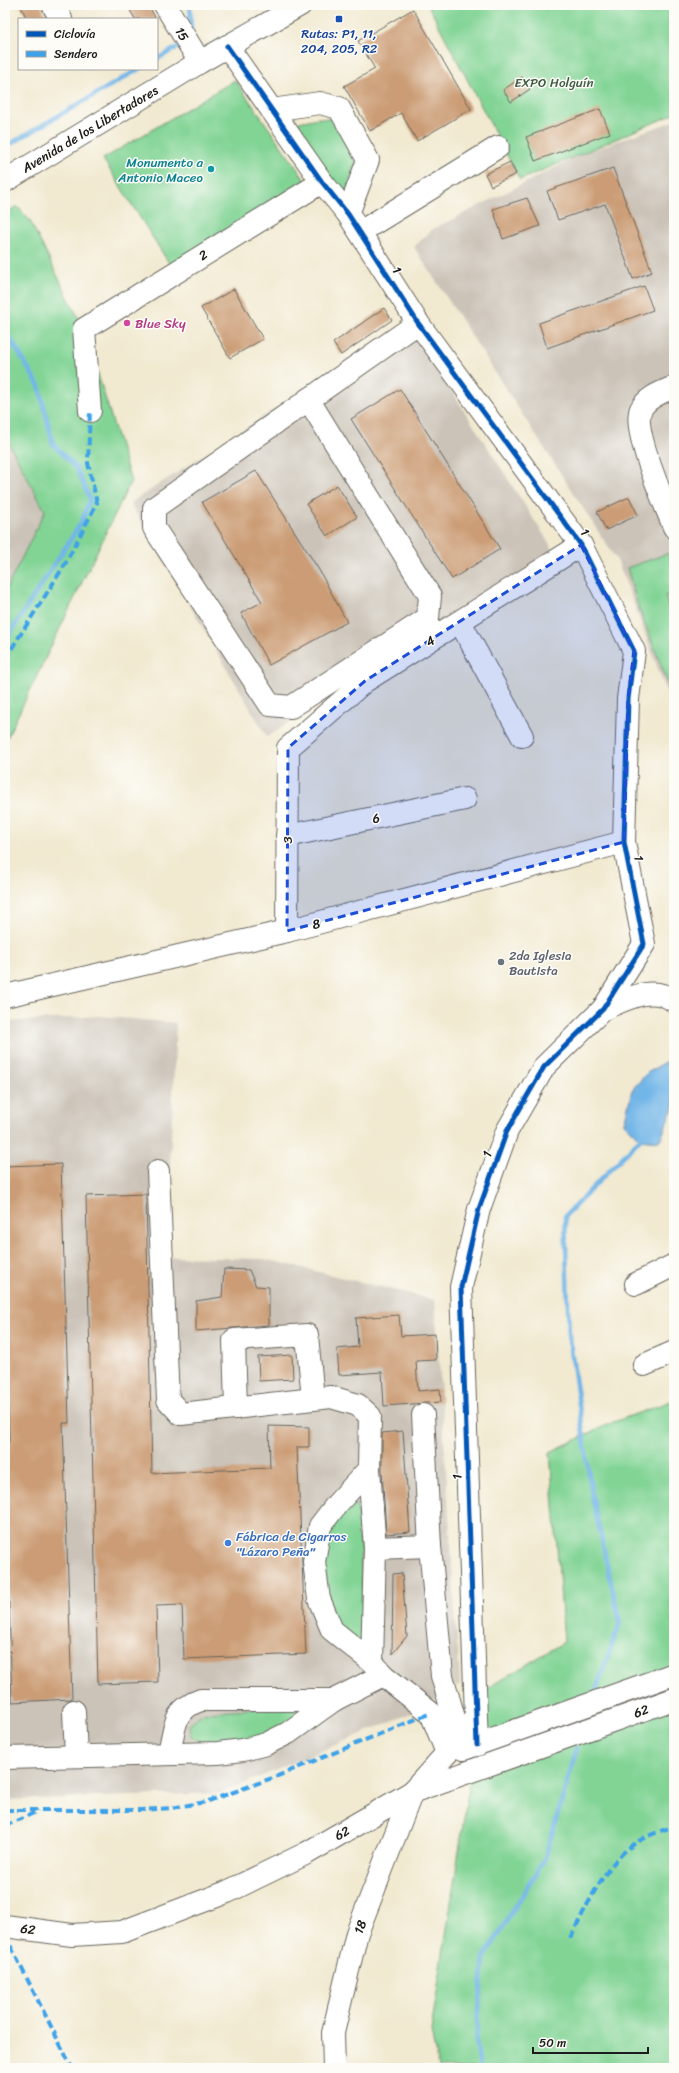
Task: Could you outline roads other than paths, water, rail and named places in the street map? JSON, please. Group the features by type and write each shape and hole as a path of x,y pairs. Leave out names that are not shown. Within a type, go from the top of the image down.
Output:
{"street":[{"path":"53,5 60,18"},
{"name":"15","path":"165,5 200,62"},
{"name":"Avenida de los Libertadores","path":"5,181 200,62 300,5"},
{"name":"1","path":"227,46 322,182 348,214 418,323 580,545 634,651 628,699 624,842 644,944 602,1009 544,1067 507,1131 479,1209 462,1287 463,1749"},
{"path":"272,110 320,103 339,108 368,160 348,214"},
{"path":"360,232 498,147"},
{"name":"2","path":"90,411 84,329 322,182"},
{"path":"308,399 430,596 428,618 291,707 270,705 154,528 154,508 308,399 418,323"},
{"path":"673,521 641,436 639,419 641,410 647,401 674,387"},
{"name":"4","path":"288,748 366,681 580,545"},
{"path":"460,622 522,736"},
{"name":"3","path":"287,931 288,748"},
{"name":"6","path":"288,836 465,799"},
{"name":"8","path":"5,996 287,931 624,842"},
{"path":"602,1009 642,993 667,995 674,1001"},
{"path":"158,1171 168,1400 181,1414 331,1397 358,1405 370,1416 370,1469 376,1548 378,1669"},
{"path":"636,1284 674,1265"},
{"path":"236,1408 234,1340 307,1336 313,1399"},
{"path":"644,1365 674,1352"},
{"path":"423,1414 430,1546 442,1676 463,1749"},
{"path":"370,1469 337,1504 320,1526 314,1562 320,1599 332,1630 432,1713 463,1749"},
{"path":"376,1548 430,1546"},
{"path":"5,1758 218,1753 243,1750 266,1744 288,1733 378,1669"},
{"name":"62","path":"463,1749 674,1674"},
{"name":"62","path":"5,1926 72,1934 122,1932 227,1892 307,1853 412,1792 674,1699"},
{"path":"169,1753 180,1713 184,1707 201,1700 334,1700"},
{"path":"74,1711 76,1756"},
{"path":"412,1792 463,1749"},
{"name":"18","path":"334,2068 333,2033 357,1933 412,1792"}],"water":[{"path":"674,1057 674,1108 669,1116 664,1132 659,1141 640,1139 624,1123 632,1090 647,1073"}],"waterway":[{"path":"190,5 191,29"},
{"path":"158,58 178,47"},
{"path":"5,147 137,70"},
{"path":"5,330 39,386 53,444 76,468 90,499 81,523 5,641"},
{"path":"596,1690 620,1623 592,1496 569,1335 565,1216 640,1139"},
{"path":"480,2068 476,2040 484,1958 545,1858 577,1748"}],"place":[{"name":"Rutas: P1, 11, 204, 205, R2","path":"339,19"},
{"name":"Monumento a Antonio Maceo","path":"211,169"},
{"name":"Blue Sky","path":"127,323"},
{"name":"2da Iglesia Bautista","path":"501,962"},
{"name":"Fábrica de Cigarros \"Lázaro Peña\"","path":"228,1543"}],"park label":[{"name":"EXPO Holguín","path":"554,82"}]}
